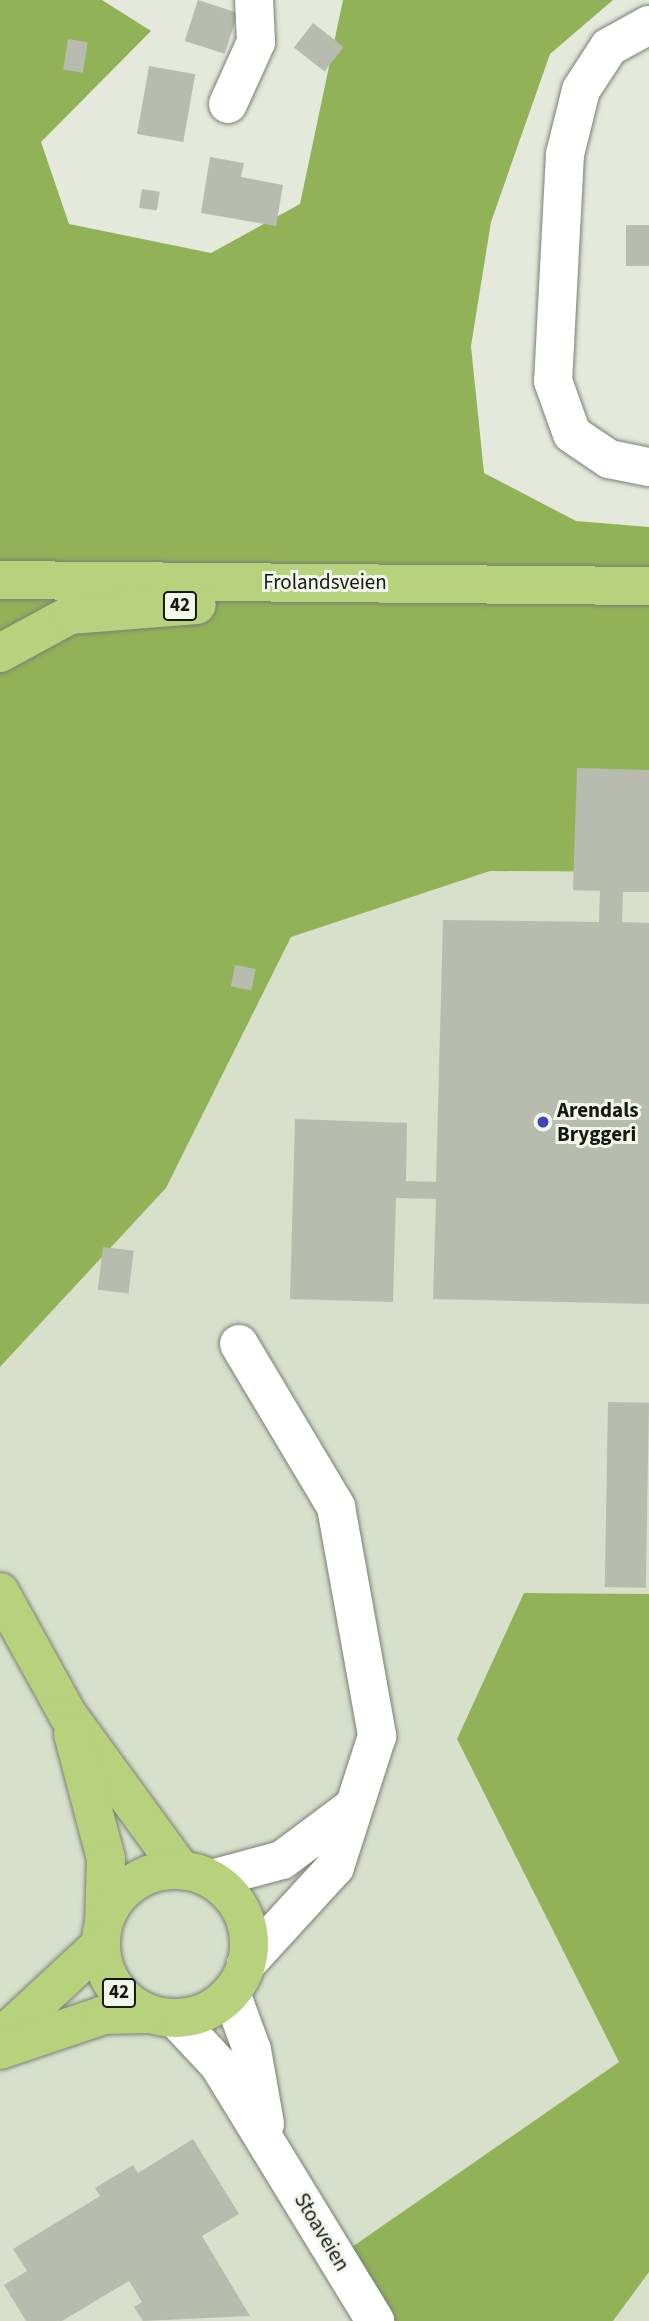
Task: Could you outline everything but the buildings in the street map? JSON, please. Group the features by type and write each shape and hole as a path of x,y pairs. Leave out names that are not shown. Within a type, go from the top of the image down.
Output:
{"main road":[{"name":"Frolandsveien","path":"0,580 649,586"},
{"name":"42","path":"0,653 70,615 308,598 368,583"},
{"name":"42","path":"0,1592 68,1716 196,1875 243,1916 238,1979 215,2007 162,2017 104,2015 0,2050"},
{"name":"42","path":"68,1716 106,1859 102,1933 114,1987 162,2017"},
{"name":"42","path":"0,2038 102,1933 134,1882 196,1875"}],"street":[{"path":"228,104 256,43 254,0"},
{"path":"649,25 609,47 581,90 565,154 553,381 572,433 609,459 649,467"},
{"path":"238,1979 335,1867 377,1736 336,1507 239,1344"},
{"path":"196,1875 282,1860 353,1807"},
{"name":"Stoaveien","path":"238,1979 268,2144"},
{"name":"Stoaveien","path":"162,2017 219,2065 268,2144 365,2317"}],"shaded area":[{"path":"490,871 649,872 649,1594 524,1593 457,1739 619,2062 336,2258 379,2321 0,2321 0,1367 166,1188 291,937"},
{"path":"649,2272 649,2321 613,2321"}],"green space":[{"path":"0,0 102,0 151,31 41,142 69,224 211,253 300,204 343,0 613,0 550,54 491,222 471,346 484,473 576,521 649,527 649,872 490,871 291,937 166,1188 0,1367"},
{"path":"524,1593 649,1594 649,2272 613,2321 379,2321 336,2258 619,2062 457,1739"}],"place":[{"name":"Arendals Bryggeri","path":"543,1122"}]}
